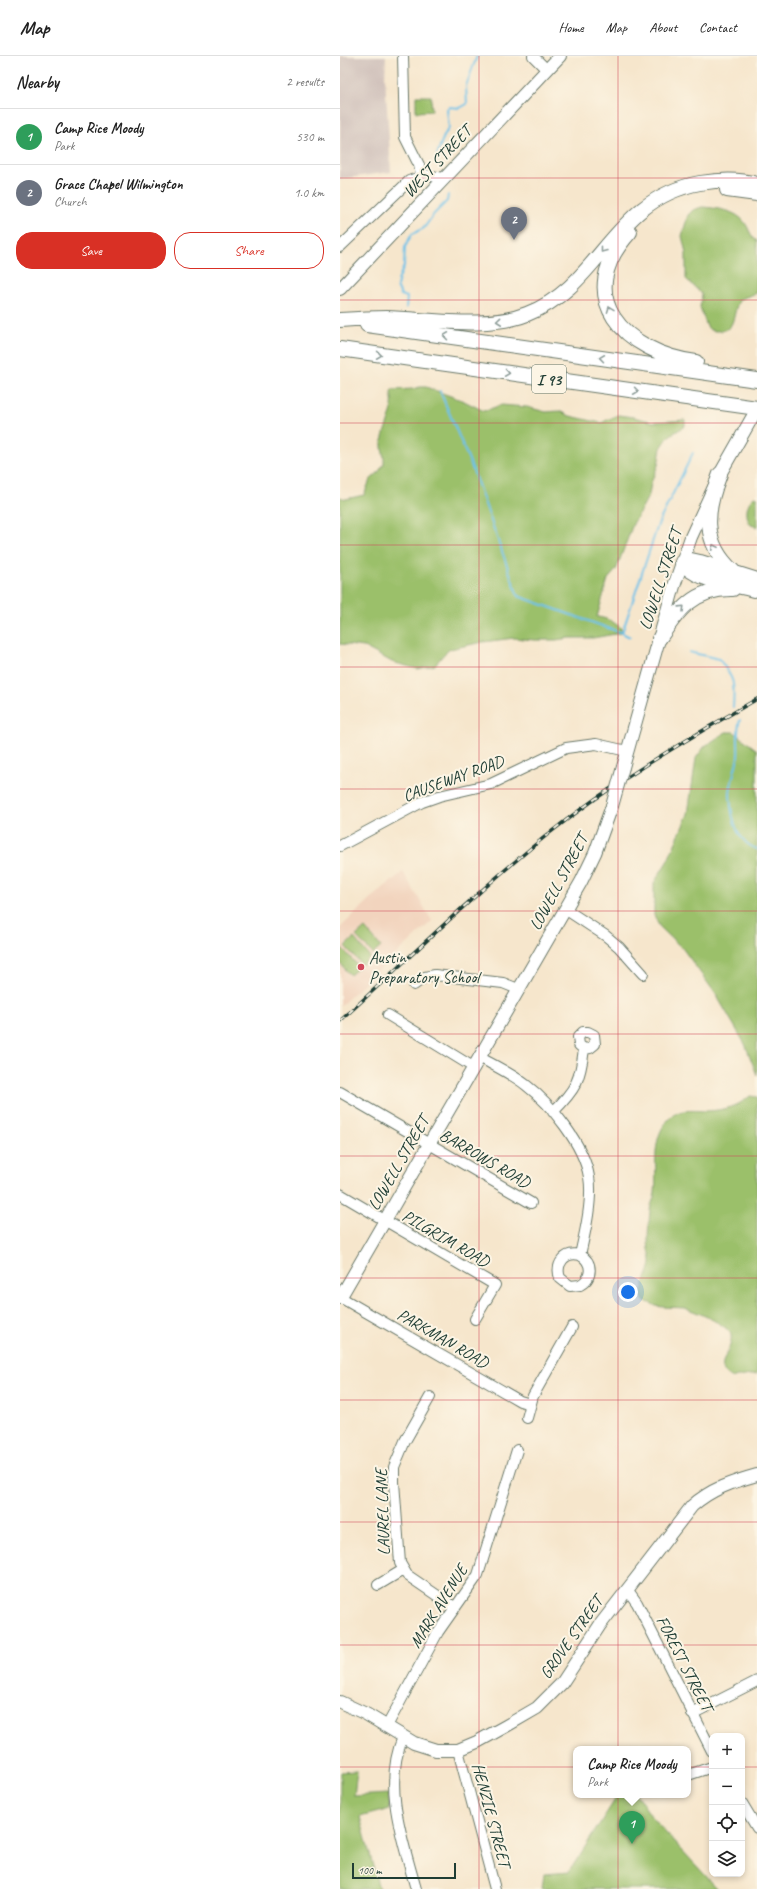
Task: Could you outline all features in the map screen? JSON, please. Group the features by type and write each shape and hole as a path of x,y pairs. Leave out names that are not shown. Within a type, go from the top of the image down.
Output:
{"highway":[{"path":"340,321 386,318 493,322 522,316 549,304 567,291 581,278 628,221 652,202 673,191 703,182 737,181 757,184"},
{"path":"754,379 700,363 670,357 642,345 631,337 616,321 608,302 605,285 609,265 620,245 642,220 653,212 682,197 708,191 737,190 757,194"},
{"name":"I 93","path":"340,321 754,379"},
{"name":"I 93","path":"340,350 757,409"},
{"path":"720,474 711,502 709,522 710,536 716,551 724,563 740,576 756,586"},
{"path":"740,576 700,562 691,560 682,562 688,570 699,575 756,586"},
{"path":"659,639 682,608 701,594 724,589 756,586"}],"main road":[{"name":"WEST STREET","path":"340,289 546,69 560,56"},
{"name":"LOWELL STREET","path":"340,1297 565,909 593,858 612,806 682,562 696,525 720,474 757,409"},
{"name":"GROVE STREET","path":"340,1702 387,1726 418,1745 432,1750 458,1750 477,1742 529,1713 553,1694 568,1675 600,1624 682,1517 698,1500 724,1485 757,1475"}],"street":[{"path":"403,56 405,138 416,158 421,175"},
{"path":"533,56 546,69"},
{"path":"340,247 405,184 421,175 432,175 444,178"},
{"name":"CAUSEWAY ROAD","path":"340,846 422,802 439,796 486,786 566,748 596,744 627,751"},
{"path":"565,909 606,936 619,947 643,974"},
{"path":"414,985 425,977 435,975 503,983 518,989"},
{"path":"388,1015 476,1062 526,1085 553,1112 579,1148 586,1162 589,1176 589,1197 580,1255"},
{"path":"553,1112 571,1094 575,1087 580,1073 584,1049"},
{"name":"BARROWS ROAD","path":"340,1092 531,1202"},
{"name":"PILGRIM ROAD","path":"340,1194 495,1285 475,1319"},
{"name":"PARKMAN ROAD","path":"340,1297 520,1401 530,1404"},
{"path":"527,1418 530,1404 572,1328"},
{"name":"LAUREL LANE","path":"430,1397 404,1442 394,1467 400,1560 403,1570 413,1579 454,1607"},
{"name":"MARK AVENUE","path":"387,1726 429,1648 454,1607 475,1580 481,1568 517,1450"},
{"path":"378,1585 403,1570"},
{"name":"FOREST STREET","path":"627,1589 637,1603 640,1612 709,1745"},
{"name":"FOREST STREET","path":"619,1599 630,1604 640,1612"},
{"path":"692,1714 757,1681"},
{"path":"403,1737 397,1756 394,1794 416,1889"},
{"name":"HENZIE STREET","path":"458,1750 495,1889"},
{"path":"691,1774 709,1768"},
{"path":"743,1805 757,1828"}],"shaded area":[{"path":"340,56 386,56 385,78 391,172 340,179"},
{"name":"Austin Preparatory School","path":"403,872 432,921 340,1006 340,928 377,893"}],"green space":[{"path":"416,96 431,96 432,111 416,112"},
{"path":"702,207 725,210 737,215 745,223 751,235 757,241 757,293 740,299 729,328 719,331 714,331 707,327 700,307 702,294 686,279 686,253 682,236 688,215 693,210"},
{"path":"426,387 464,401 484,411 501,405 527,407 546,412 559,411 570,416 601,423 618,415 654,422 685,420 685,426 669,436 661,448 658,465 651,483 649,495 633,524 616,570 608,579 597,617 607,619 616,624 621,628 621,633 593,638 534,640 514,638 483,642 450,649 435,665 418,669 392,662 364,647 340,644 340,497 346,499 364,495 370,480 377,474 384,464 382,442 391,412 392,390 413,389"},
{"path":"757,496 757,527 751,525 749,522 747,518 747,509 750,501"},
{"path":"726,732 734,732 757,750 757,1075 745,1044 715,993 683,949 659,926 654,915 654,883 668,860 688,814 696,758 705,746"},
{"path":"365,928 381,947 373,954 356,936"},
{"path":"354,938 370,957 362,965 345,946"},
{"path":"342,948 359,967 350,975 340,963 340,950"},
{"path":"750,1096 757,1097 757,1374 732,1378 723,1369 724,1358 731,1341 729,1331 710,1318 689,1309 659,1307 645,1302 642,1298 642,1294 651,1262 648,1230 650,1209 655,1193 656,1152 660,1133 665,1124 676,1113 689,1110 708,1111 725,1109 740,1103"},
{"path":"357,1771 354,1796 388,1794 390,1809 360,1817 379,1889 340,1889 340,1772"},
{"path":"616,1798 639,1798 653,1819 718,1889 542,1889 544,1874 569,1872"}],"waterway":[{"path":"436,162 437,154 449,128 447,109 449,107 460,108 467,104 466,86 477,56"},
{"path":"406,308 407,297 401,295 397,286 404,266 405,247 412,234 424,228 434,214 447,201 448,195"},
{"path":"440,391 471,465 518,596 622,633"},
{"path":"630,637 622,633 659,522 693,453"},
{"path":"689,652 719,659 731,676 734,691 733,707"},
{"path":"740,720 738,733 738,756 730,795 733,819 739,834 744,840 757,849"}],"railway":[{"path":"340,1021 468,903 547,835 623,780 757,699"}],"place":[{"name":"Grace Chapel Wilmington","path":"514,240"},
{"name":"Austin Preparatory School","path":"361,967"},
{"name":"Camp Rice Moody","path":"632,1844"}]}
